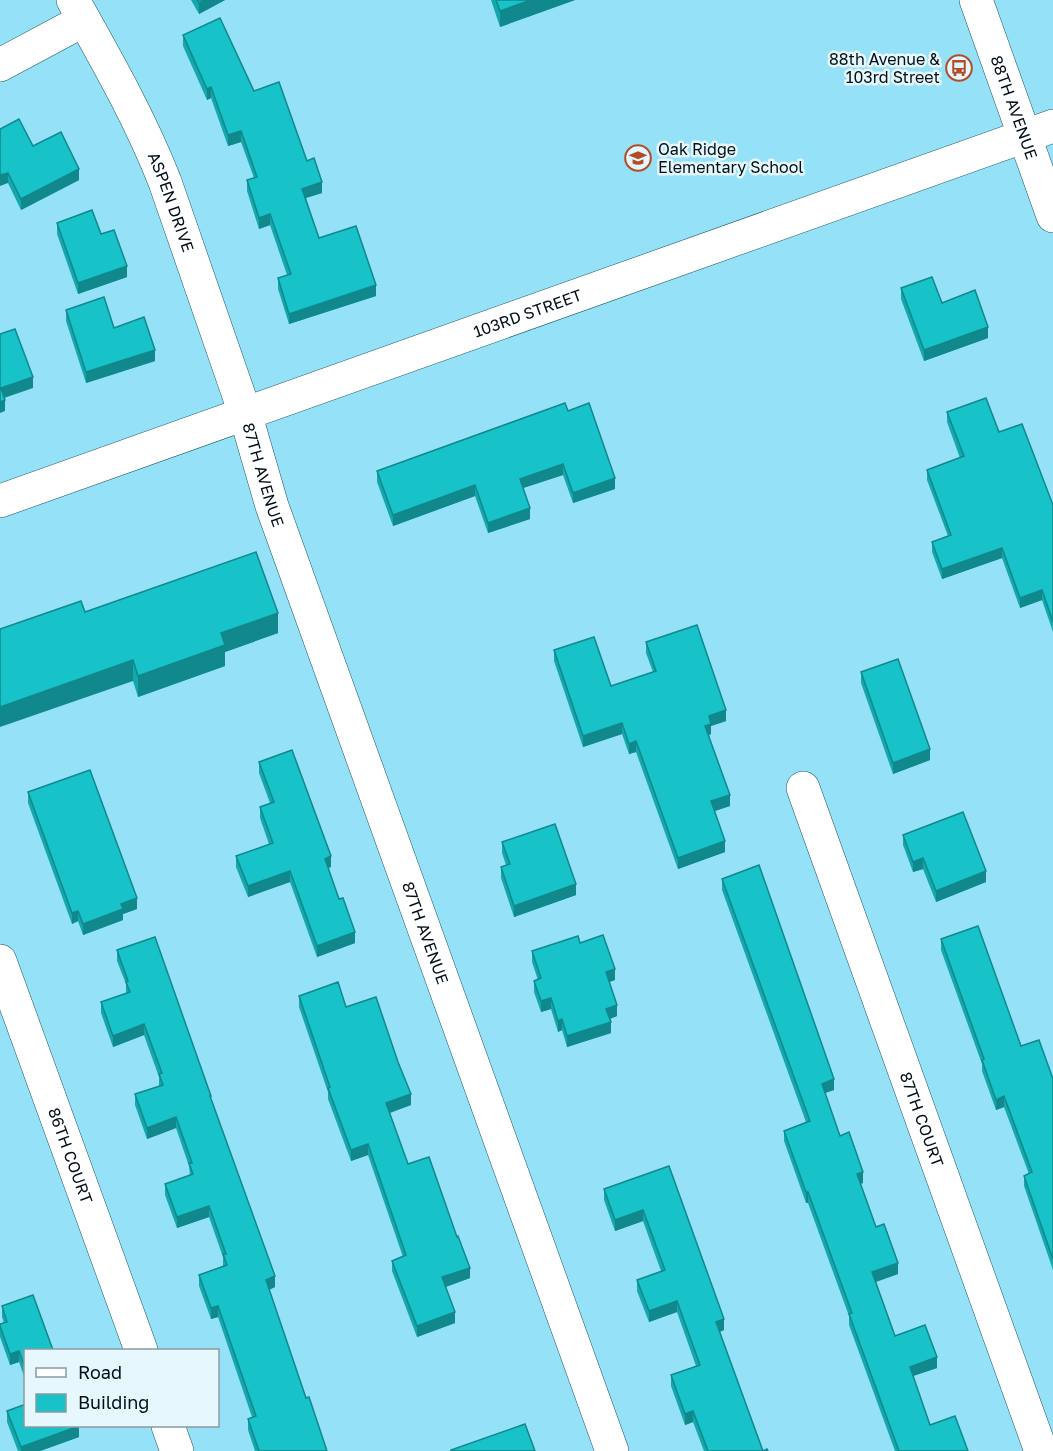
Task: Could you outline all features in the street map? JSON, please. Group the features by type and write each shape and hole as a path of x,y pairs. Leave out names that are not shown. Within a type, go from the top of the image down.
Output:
{"street":[{"name":"88TH AVENUE","path":"976,0 1039,131 1053,216"},
{"path":"0,65 79,10"},
{"name":"ASPEN DRIVE","path":"79,10 151,147 245,413"},
{"name":"103RD STREET","path":"0,501 1039,131"},
{"name":"87TH AVENUE","path":"245,413 276,517 612,1451"},
{"name":"87TH COURT","path":"803,788 1041,1451"},
{"name":"86TH COURT","path":"0,962 141,1349"},
{"path":"169,1427 177,1451"}],"building":[{"path":"496,0 531,0 500,11"},
{"path":"220,18 254,91 279,82 307,161 314,158 322,182 302,189 319,238 356,226 376,285 289,314 278,278 291,274 270,214 259,218 247,180 257,177 241,131 228,135 211,87 207,89 183,35"},
{"path":"19,119 33,146 61,132 79,169 21,199 8,173 0,175 0,129"},
{"path":"92,210 101,234 114,230 127,266 78,283 57,223"},
{"path":"932,277 942,303 975,290 988,327 924,350 901,288"},
{"path":"104,297 114,328 144,317 155,350 86,372 66,310"},
{"path":"15,329 33,377 1,388 5,400 0,402 0,334"},
{"path":"986,398 999,432 1022,424 1053,505 1053,622 1042,590 1020,598 1002,548 942,569 932,542 951,535 927,470 964,456 947,412"},
{"path":"565,403 568,411 589,403 615,478 573,493 563,464 520,479 530,508 488,523 475,485 393,515 377,471"},
{"path":"256,552 278,613 221,633 225,645 138,676 133,660 0,707 0,629 81,601 85,612"},
{"path":"697,625 726,710 709,716 711,724 705,726 730,795 711,801 725,841 678,858 636,741 629,744 622,723 583,736 554,650 594,637 611,686 656,671 646,642"},
{"path":"898,659 930,749 893,763 861,672"},
{"path":"292,750 331,856 325,859 339,899 343,898 355,932 317,946 290,871 248,886 236,856 273,843 260,807 274,802 259,762"},
{"path":"90,770 137,898 121,904 123,909 83,924 78,911 72,913 28,792"},
{"path":"963,812 986,871 936,891 923,858 913,862 903,835"},
{"path":"555,824 576,884 514,906 501,867 510,864 502,842"},
{"path":"759,865 834,1079 822,1084 840,1136 849,1132 863,1172 857,1174 876,1227 884,1224 898,1263 872,1272 895,1336 925,1325 937,1357 910,1367 930,1425 955,1416 968,1451 899,1451 849,1314 852,1313 784,1131 810,1121 722,879"},
{"path":"978,926 1021,1046 1039,1040 1053,1079 1053,1259 1024,1176 1032,1172 1004,1096 996,1100 982,1060 984,1059 941,939"},
{"path":"603,935 615,969 606,972 617,1005 606,1009 611,1022 567,1036 562,1019 558,1021 551,998 541,1001 534,981 541,978 532,951 578,936 580,943"},
{"path":"155,937 275,1276 266,1280 306,1398 309,1397 327,1451 259,1451 248,1419 256,1416 218,1306 211,1308 199,1275 227,1265 223,1254 226,1254 209,1206 177,1217 165,1184 193,1174 189,1163 192,1163 176,1117 147,1128 135,1094 163,1085 159,1074 162,1073 144,1024 113,1036 101,1002 130,992 117,950"},
{"path":"338,982 346,1007 376,997 411,1094 386,1103 408,1164 429,1157 470,1268 442,1277 455,1312 417,1326 392,1261 406,1255 368,1144 351,1150 328,1088 330,1087 299,996"},
{"path":"669,1166 724,1319 716,1322 763,1451 708,1451 693,1411 685,1414 671,1375 700,1365 677,1301 649,1311 637,1280 665,1270 643,1210 615,1220 604,1189"},
{"path":"33,1295 53,1349 24,1349 24,1365 19,1351 10,1354 0,1326 7,1322 2,1306"},
{"path":"24,1405 24,1427 76,1427 21,1447 7,1411"},
{"path":"525,1424 535,1451 451,1451 451,1450"}],"place":[{"name":"88th Avenue & 103rd Street","path":"959,68"},
{"name":"Oak Ridge Elementary School","path":"638,158"}]}
